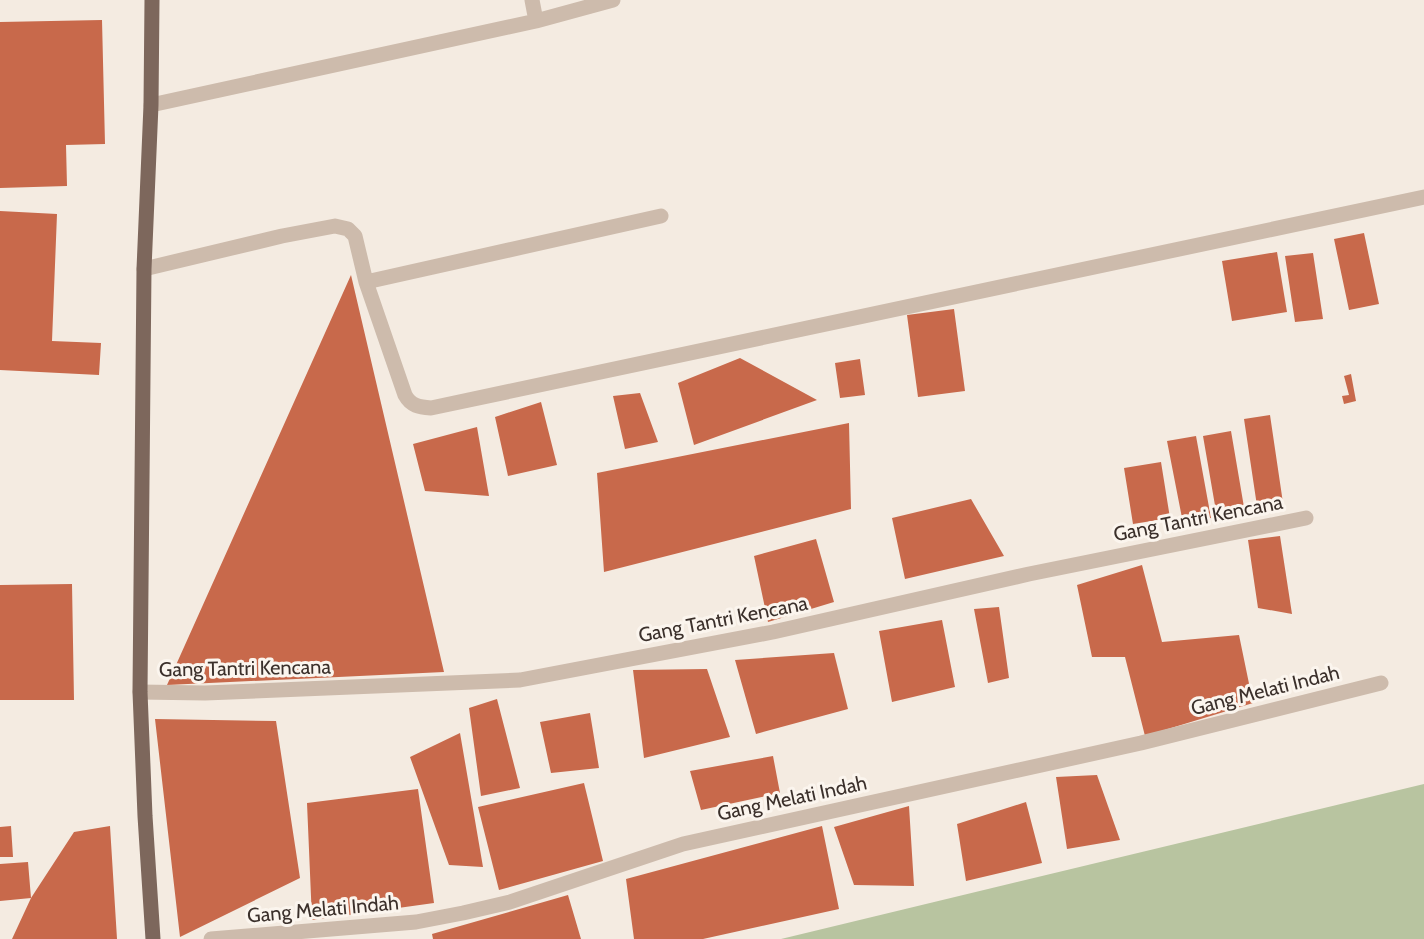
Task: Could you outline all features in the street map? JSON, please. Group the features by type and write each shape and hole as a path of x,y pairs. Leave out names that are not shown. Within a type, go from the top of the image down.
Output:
{"main road":[{"path":"152,0 152,105 144,269 140,692 153,939"}],"street":[{"path":"532,0 536,21"},
{"path":"152,105 536,21 614,0"},
{"path":"144,269 282,236 342,226 352,231 355,236 366,282 407,400 416,407 431,408 1424,197"},
{"path":"366,282 662,216"},
{"name":"Gang Tantri Kencana","path":"140,692 205,693 520,680 773,633 1029,574 1306,518"},
{"name":"Gang Melati Indah","path":"211,939 416,922 463,913 510,902 683,844 1141,743 1381,683"}],"green space":[{"path":"1424,784 1424,939 781,939"}],"building":[{"path":"102,20 105,144 66,145 67,186 0,188 0,22"},
{"path":"0,211 57,214 52,341 101,343 99,375 0,370"},
{"path":"1364,233 1379,304 1349,310 1334,239"},
{"path":"1277,252 1287,312 1232,321 1222,261"},
{"path":"1313,253 1323,319 1295,322 1285,256"},
{"path":"351,275 444,672 167,685"},
{"path":"954,309 965,391 918,397 907,315"},
{"path":"740,358 817,400 694,445 678,383"},
{"path":"860,359 865,395 840,398 835,363"},
{"path":"1351,374 1356,401 1344,404 1342,396 1349,395 1344,376"},
{"path":"640,393 658,442 625,449 613,396"},
{"path":"541,402 557,465 508,476 495,417"},
{"path":"1270,415 1283,503 1257,506 1244,419"},
{"path":"849,423 851,509 604,572 597,473"},
{"path":"477,427 489,496 425,491 413,444"},
{"path":"1231,431 1245,513 1217,517 1203,436"},
{"path":"1196,436 1211,518 1183,523 1167,441"},
{"path":"1161,462 1170,518 1133,524 1124,468"},
{"path":"971,499 1004,556 905,579 892,518"},
{"path":"1280,536 1292,614 1258,608 1248,540"},
{"path":"816,539 834,602 768,622 754,556"},
{"path":"1142,565 1162,642 1239,635 1253,703 1145,736 1125,657 1092,657 1077,585"},
{"path":"72,584 74,700 0,700 0,585"},
{"path":"999,607 1009,678 988,683 974,609"},
{"path":"942,620 955,687 892,702 879,631"},
{"path":"834,653 848,709 756,734 735,660"},
{"path":"707,669 730,737 644,758 633,670"},
{"path":"497,699 520,788 481,796 469,708"},
{"path":"590,713 599,768 551,773 540,722"},
{"path":"155,719 276,721 300,878 180,937"},
{"path":"460,733 483,867 449,865 410,757"},
{"path":"773,756 780,793 701,810 690,771"},
{"path":"1097,775 1120,840 1067,849 1056,777"},
{"path":"584,783 603,861 499,890 478,807"},
{"path":"418,789 434,903 312,920 307,803"},
{"path":"1026,802 1042,863 966,881 957,824"},
{"path":"909,806 914,886 854,885 834,827"},
{"path":"11,826 13,857 0,857 0,827"},
{"path":"110,826 117,939 12,939 31,898 74,832"},
{"path":"822,826 839,909 703,939 634,939 626,879"},
{"path":"28,862 31,898 0,901 0,864"},
{"path":"568,895 581,939 433,939 432,934"}]}
